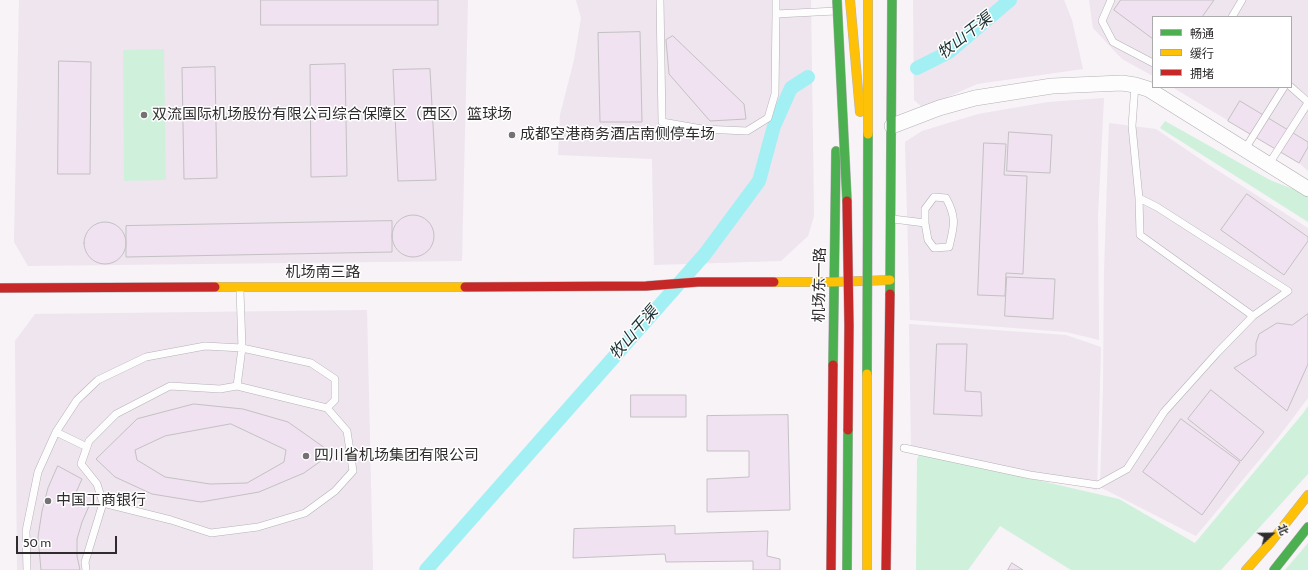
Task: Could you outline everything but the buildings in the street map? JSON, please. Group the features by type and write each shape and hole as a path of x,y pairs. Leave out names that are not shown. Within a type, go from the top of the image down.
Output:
{"main road":[{"name":"机场东一路","path":"831,570 833,282 838,0"},
{"path":"838,0 847,203 850,326 847,570"},
{"path":"850,0 868,210"},
{"path":"867,570 868,0"},
{"path":"886,570 892,126 892,0"},
{"name":"机场南三路","path":"0,288 646,286 698,282 833,282 890,280"},
{"path":"888,461 893,487 896,532"},
{"path":"1246,570 1271,542 1308,495"},
{"path":"1274,570 1308,527"}],"street":[{"path":"892,126 939,108 975,98 1052,86 1107,84 1135,85 1148,89 1308,189"}],"lane":[{"path":"660,0 662,122 702,129 747,131 768,118 775,94 776,0"},
{"path":"1111,0 1102,21 1113,42 1152,62"},
{"path":"1233,16 1242,0"},
{"path":"776,14 839,11"},
{"path":"1135,85 1132,126 1139,198 1140,235 1253,316"},
{"path":"1245,149 1283,88"},
{"path":"1269,164 1308,102 1292,88"},
{"path":"934,198 946,198 953,210 954,227 949,247 934,248 928,240 925,223 925,208 934,198"},
{"path":"904,448 1030,475 1098,485 1127,469 1164,412 1217,353 1253,316 1288,291 1164,212 1139,198"},
{"path":"891,218 925,223"},
{"path":"236,386 242,348 240,287"},
{"path":"27,570 26,531 38,472 56,432 76,400 98,380 146,357 205,346 242,348 311,363 335,379 335,400 327,408"},
{"path":"86,570 85,562 103,503 97,484 81,464 89,441 116,414 170,386 220,389 236,386 327,408 347,431 353,471 335,491 305,513 258,527 211,533 171,520 103,503"},
{"path":"56,432 87,447"}],"shaded area":[{"path":"19,0 468,0 462,261 28,266 14,242"},
{"path":"576,0 811,0 814,216 808,236 781,261 654,265 652,159 558,155 560,115 574,60 581,18"},
{"path":"913,0 1064,0 1072,20 1083,69 977,84 923,108 914,100"},
{"path":"1089,0 1308,0 1308,171 1299,163 1174,88 1292,88 1292,16 1152,16 1152,75 1122,59 1093,28"},
{"path":"1104,98 1098,215 1099,340 1066,332 910,320 905,142 922,131 978,114 1048,102"},
{"path":"1109,123 1156,129 1209,165 1308,228 1308,398 1280,435 1196,536 1100,487 1104,272"},
{"name":"四川省机场集团有限公司","path":"367,310 373,570 17,570 15,341 35,314"},
{"path":"909,324 1066,335 1101,347 1097,490 972,462 911,446"}],"green space":[{"name":"双流国际机场股份有限公司综合保障区（西区）篮球场","path":"164,49 166,180 124,181 123,50"},
{"path":"1165,121 1270,180 1308,195 1308,222 1160,128"},
{"path":"1308,406 1308,474 1221,570 1071,570 1000,526 968,570 916,570 917,459 920,453 1119,499 1195,543"},
{"path":"1308,543 1308,570 1285,570"}],"waterway":[{"name":"牧山干渠","path":"917,68 949,52 1010,0"},
{"name":"牧山干渠","path":"426,570 705,254 759,181 774,126 791,88 808,77"}],"traffic: fast":[{"path":"837,0 847,201"},
{"path":"890,294 892,0"},
{"path":"867,374 868,134"},
{"path":"833,365 836,151"},
{"path":"847,570 848,430"},
{"path":"1274,570 1308,527"}],"traffic: slow":[{"path":"850,0 860,112"},
{"path":"868,0 868,134"},
{"path":"774,282 890,280"},
{"path":"215,287 465,287"},
{"path":"867,374 867,570"},
{"path":"1246,570 1271,542 1308,495"}],"traffic: jam":[{"path":"847,201 849,326 848,430"},
{"path":"465,287 646,286 698,282 774,282"},
{"path":"0,288 215,287"},
{"path":"886,570 890,294"},
{"path":"831,570 833,365"}],"place":[{"name":"双流国际机场股份有限公司综合保障区（西区）篮球场","path":"144,115"},
{"name":"成都空港商务酒店南侧停车场","path":"512,135"},
{"name":"四川省机场集团有限公司","path":"306,456"},
{"name":"中国工商银行","path":"48,501"}]}
